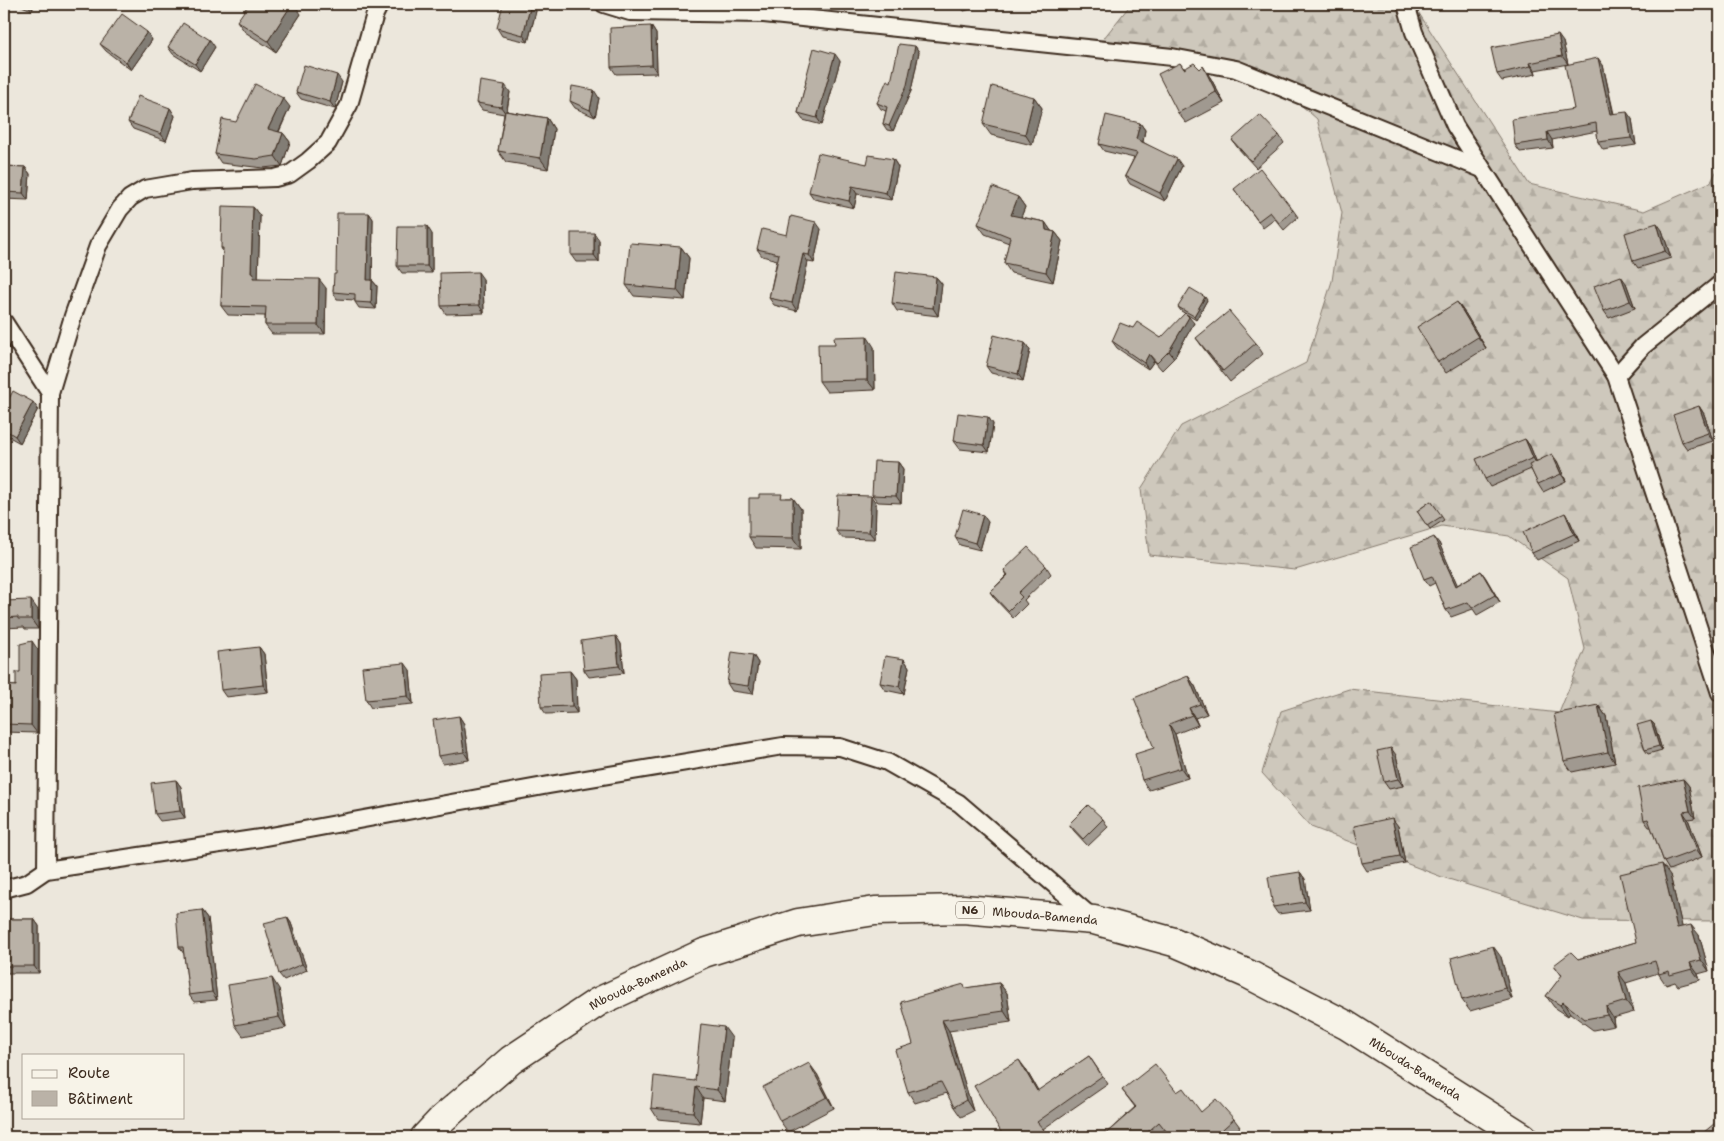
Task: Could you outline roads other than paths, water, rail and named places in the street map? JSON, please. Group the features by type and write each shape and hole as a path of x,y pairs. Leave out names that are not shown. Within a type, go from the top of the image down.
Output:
{"highway":[{"name":"Mbouda-Bamenda","path":"425,1137 441,1120 511,1060 598,1002 704,953 798,923 875,911 963,909 1094,920 1174,942 1248,974 1346,1025 1524,1137"}],"street":[{"path":"46,870 50,393 73,316 98,246 120,209 130,198 145,189 192,181 275,178 290,174 308,161 328,143 350,105 375,14 382,4"},
{"path":"604,4 630,12 764,14 1172,57 1236,69 1482,169"},
{"path":"1406,4 1414,32 1455,126 1616,376 1720,693"},
{"path":"1616,376 1642,346 1720,284"},
{"path":"4,322 50,393"},
{"path":"4,889 27,883 46,870 260,838 549,784 783,746 840,747 887,762 959,803 1094,920"}]}
